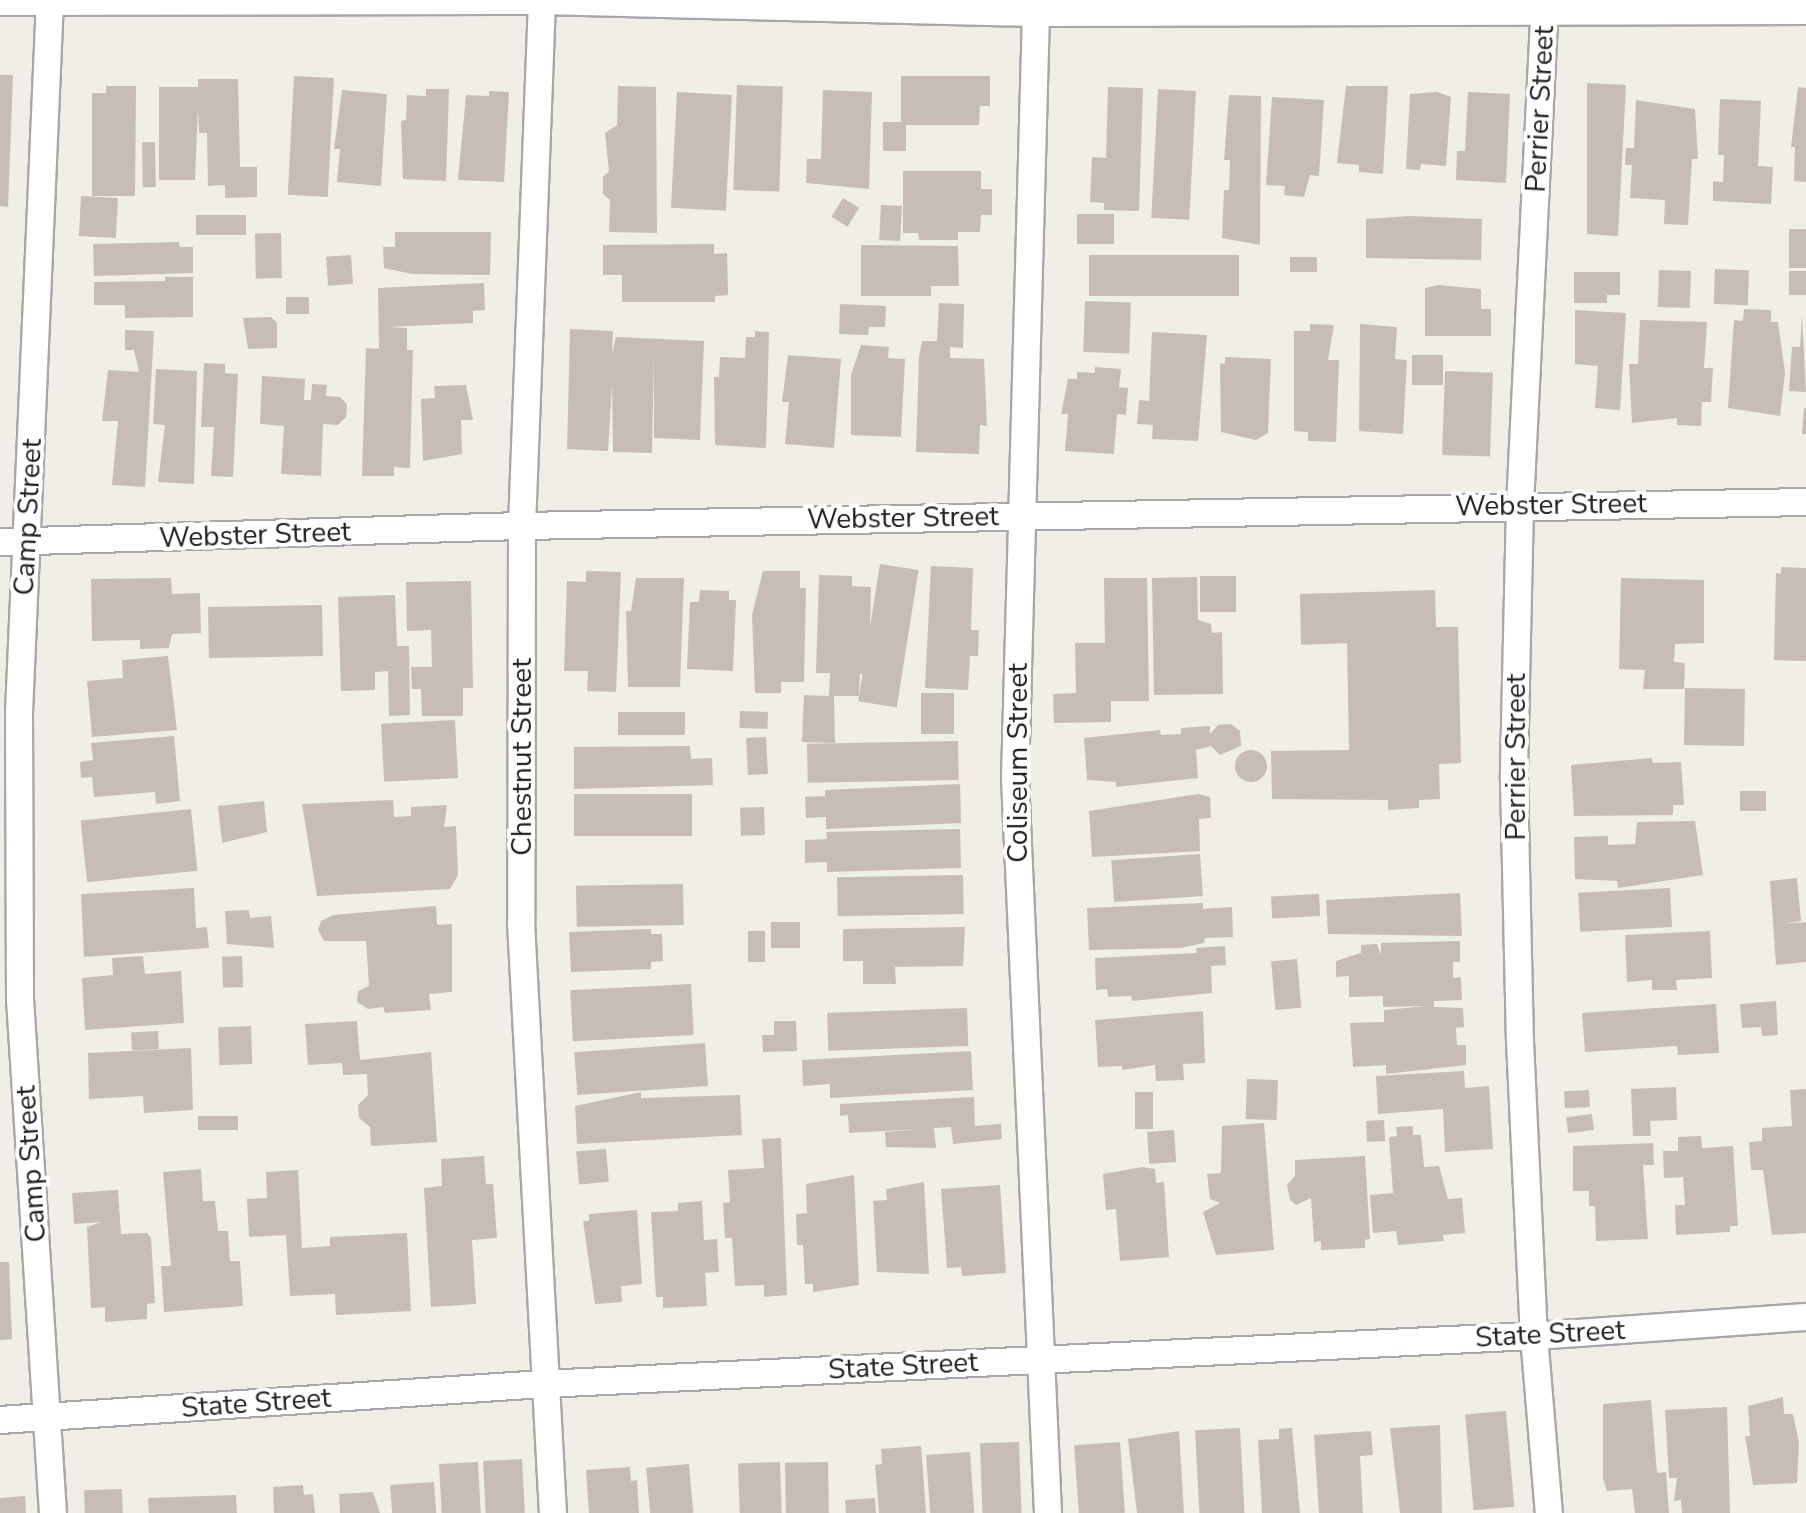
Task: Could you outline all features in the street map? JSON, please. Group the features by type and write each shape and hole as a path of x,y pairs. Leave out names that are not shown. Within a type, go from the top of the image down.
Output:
{"street":[{"name":"Camp Street","path":"50,1 19,712 20,999 53,1513"},
{"path":"0,2 542,1 1036,13 1545,5 1806,11"},
{"name":"Chestnut Street","path":"542,1 522,526 521,923 553,1513"},
{"name":"Perrier Street","path":"1545,5 1520,505 1514,794 1534,1336 1549,1513"},
{"name":"Coliseum Street","path":"1036,13 1015,778 1048,1513"},
{"name":"Webster Street","path":"0,542 522,526 1806,502"},
{"name":"State Street","path":"0,1420 544,1384 1534,1336 1806,1317"}],"building":[{"path":"0,75 13,75 8,207 0,206"},
{"path":"294,76 334,78 328,197 288,195"},
{"path":"901,76 990,76 990,106 980,106 979,125 906,125 906,151 883,151 883,122 901,122"},
{"path":"198,79 238,79 240,167 257,167 257,197 225,198 225,185 208,186 207,133 199,133 198,107 195,180 159,180 159,87 198,87"},
{"path":"1587,83 1626,85 1618,236 1587,234"},
{"path":"737,85 783,87 779,192 733,190"},
{"path":"106,86 136,86 135,196 92,196 92,93 106,93"},
{"path":"618,86 656,87 657,233 609,232 610,200 603,194 603,177 609,171 605,133 617,125"},
{"path":"1346,86 1388,86 1383,174 1359,172 1359,165 1337,163"},
{"path":"1108,87 1143,88 1139,211 1104,210 1104,203 1090,202 1092,157 1106,158"},
{"path":"1798,87 1806,88 1806,182 1794,181 1795,147 1791,147"},
{"path":"426,89 449,89 446,181 403,179 401,121 406,120 407,95 426,96"},
{"path":"1158,89 1196,91 1189,220 1151,218"},
{"path":"342,90 387,94 381,186 337,182 340,149 334,149"},
{"path":"823,90 872,92 869,189 806,183 807,159 821,159"},
{"path":"489,91 509,92 504,182 458,180 466,95 489,96"},
{"path":"677,92 732,95 726,211 671,208"},
{"path":"1437,92 1451,97 1446,166 1421,164 1420,170 1406,169 1410,94"},
{"path":"1468,92 1510,94 1506,183 1456,180 1457,151 1465,151"},
{"path":"1229,95 1261,96 1260,245 1222,238 1224,190 1229,190 1230,160 1224,160"},
{"path":"1272,97 1324,100 1319,176 1310,175 1304,197 1284,195 1285,186 1266,185"},
{"path":"1720,99 1761,101 1758,166 1773,167 1771,204 1713,201 1713,181 1723,182 1724,155 1718,155"},
{"path":"1636,100 1695,109 1698,159 1692,159 1688,225 1664,224 1665,200 1630,198 1632,165 1625,165 1626,148 1634,148"},
{"path":"142,142 155,142 156,187 143,187"},
{"path":"903,171 981,171 981,189 992,189 992,215 981,215 980,232 958,232 958,240 919,240 918,233 903,233"},
{"path":"81,196 118,198 116,238 79,236"},
{"path":"843,198 859,208 847,227 831,217"},
{"path":"881,205 902,206 900,241 879,240"},
{"path":"1077,214 1114,214 1114,244 1077,244"},
{"path":"196,215 246,215 246,235 196,235"},
{"path":"1410,216 1482,219 1481,260 1366,258 1366,219"},
{"path":"1789,229 1806,229 1806,268 1789,268"},
{"path":"395,232 491,232 490,275 412,274 384,268 383,247 395,247"},
{"path":"255,233 281,233 282,278 256,278"},
{"path":"179,242 180,247 193,247 193,273 94,276 93,244"},
{"path":"714,244 714,254 727,253 728,295 715,296 715,302 622,302 622,275 603,275 603,245"},
{"path":"861,245 958,246 959,286 931,286 931,296 861,296"},
{"path":"351,255 353,284 328,286 326,257"},
{"path":"1089,255 1239,255 1239,296 1089,296"},
{"path":"1290,257 1317,257 1317,272 1290,272"},
{"path":"1715,269 1749,270 1748,305 1714,304"},
{"path":"1659,270 1691,271 1690,308 1658,307"},
{"path":"1789,271 1806,271 1806,295 1789,295"},
{"path":"1574,272 1620,272 1620,295 1607,295 1607,303 1574,303"},
{"path":"165,277 193,277 193,317 125,318 125,305 94,305 94,282 165,281"},
{"path":"484,283 485,310 473,311 473,323 388,327 407,328 407,350 413,350 410,468 394,467 394,476 362,476 366,348 379,349 378,288"},
{"path":"1438,285 1481,289 1481,309 1491,309 1491,336 1425,336 1425,288"},
{"path":"286,297 309,297 309,314 286,314"},
{"path":"1085,301 1131,303 1129,354 1083,352"},
{"path":"939,303 964,304 963,348 950,347 950,358 984,359 987,426 980,425 979,454 916,452 919,357 922,341 937,341"},
{"path":"840,304 886,306 885,327 869,327 868,335 839,334"},
{"path":"1744,309 1771,310 1771,322 1778,322 1785,373 1780,416 1728,408 1734,320 1743,321"},
{"path":"1575,310 1626,313 1620,410 1595,408 1598,366 1575,364"},
{"path":"1802,315 1806,392 1789,391 1792,347 1800,347"},
{"path":"271,317 277,323 277,348 248,349 243,318"},
{"path":"1640,320 1707,322 1704,368 1713,368 1711,402 1702,402 1701,426 1677,425 1677,418 1632,423 1629,364 1638,364"},
{"path":"1310,324 1334,325 1328,360 1339,360 1336,442 1308,441 1308,432 1294,431 1294,331 1310,331"},
{"path":"1360,324 1397,327 1395,359 1407,360 1403,434 1359,431"},
{"path":"570,329 613,331 612,353 616,337 704,341 700,440 654,438 654,356 652,453 613,452 612,384 608,451 567,449"},
{"path":"125,330 154,331 145,487 112,485 118,421 102,421 108,370 139,372 134,350 125,350"},
{"path":"755,331 769,332 766,448 715,445 714,377 719,377 720,357 745,358 746,337 755,337"},
{"path":"1152,332 1207,335 1198,441 1152,439 1153,425 1137,424 1139,400 1149,401"},
{"path":"861,345 889,347 888,358 905,359 901,437 851,435 851,375"},
{"path":"788,355 841,359 834,448 785,444 789,402 782,402"},
{"path":"1412,355 1443,355 1443,385 1412,385"},
{"path":"1225,357 1271,359 1268,433 1256,440 1221,432 1220,363 1225,364"},
{"path":"204,363 225,364 225,373 238,374 233,477 211,476 214,427 201,427"},
{"path":"1095,367 1121,369 1119,387 1128,388 1126,415 1117,414 1114,454 1065,451 1068,414 1061,414 1068,379 1077,379 1077,372 1095,373"},
{"path":"156,369 197,371 194,484 158,482 165,425 153,424"},
{"path":"1445,371 1493,373 1490,457 1442,455"},
{"path":"262,376 305,379 304,400 311,400 312,384 327,385 326,396 340,397 347,404 346,417 338,425 323,424 321,476 281,474 284,426 260,424"},
{"path":"466,385 473,420 461,420 462,454 423,461 421,399 435,398 434,386"},
{"path":"1804,408 1806,434 1802,434"},
{"path":"880,564 919,570 897,707 858,701"},
{"path":"931,566 973,568 971,630 979,630 978,656 970,656 968,690 925,688"},
{"path":"1781,567 1806,568 1806,661 1774,660 1776,573 1781,574"},
{"path":"586,571 621,572 616,692 587,691 588,671 564,671 567,581 586,582"},
{"path":"763,571 800,571 800,588 806,588 804,682 781,682 781,693 755,693 752,615"},
{"path":"819,575 852,576 852,586 871,587 869,675 860,674 859,696 834,696 835,743 802,742 804,695 829,696 830,673 816,673"},
{"path":"1200,576 1236,576 1236,612 1200,612"},
{"path":"1197,577 1198,620 1211,624 1212,633 1222,632 1223,694 1154,695 1152,578"},
{"path":"171,578 172,594 200,593 201,633 172,634 169,648 140,649 140,640 92,641 91,579"},
{"path":"636,578 684,578 680,687 628,687 626,611 631,611"},
{"path":"1104,578 1147,578 1149,701 1111,701 1111,722 1054,723 1053,694 1076,693 1075,643 1105,643"},
{"path":"1621,578 1704,580 1704,643 1675,644 1674,662 1685,663 1684,689 1643,689 1645,670 1619,669"},
{"path":"471,581 473,688 463,688 463,716 422,716 421,689 412,689 411,667 432,667 431,630 407,631 406,582"},
{"path":"700,590 729,591 729,600 736,600 733,671 687,669 690,602 699,602"},
{"path":"1435,590 1436,627 1458,627 1461,763 1439,764 1440,799 1419,800 1419,808 1388,810 1388,800 1272,799 1271,751 1349,750 1347,643 1301,645 1300,594"},
{"path":"395,595 397,646 409,646 410,715 389,716 388,671 375,672 375,690 341,691 338,597"},
{"path":"322,605 323,656 209,658 208,607"},
{"path":"168,656 177,730 92,737 87,681 123,678 122,660"},
{"path":"1685,688 1745,689 1744,746 1684,745"},
{"path":"921,693 954,693 954,734 921,734"},
{"path":"740,711 768,712 767,729 739,728"},
{"path":"618,712 685,712 685,735 618,735"},
{"path":"455,720 458,778 384,782 381,724"},
{"path":"1231,724 1240,731 1241,746 1220,755 1211,746 1196,750 1198,778 1116,787 1116,782 1087,780 1084,738 1160,730 1161,735 1181,734 1181,728 1210,726 1210,734 1218,725"},
{"path":"174,736 180,801 156,804 155,792 94,797 92,777 81,778 80,762 93,760 91,743"},
{"path":"766,737 768,774 748,775 746,738"},
{"path":"958,741 959,780 808,783 807,744"},
{"path":"690,746 691,759 712,758 713,785 574,789 574,747"},
{"path":"1251,750 1262,755 1267,766 1262,777 1251,782 1240,777 1235,766 1240,755"},
{"path":"1652,758 1653,763 1681,762 1684,805 1673,805 1673,815 1574,816 1571,765"},
{"path":"960,784 961,823 826,829 826,817 806,818 805,797 825,796 825,790"},
{"path":"1740,791 1766,791 1766,811 1740,811"},
{"path":"574,794 692,794 692,836 574,836"},
{"path":"1198,794 1210,797 1211,818 1199,819 1200,851 1092,857 1089,811"},
{"path":"393,800 394,817 411,816 411,807 447,805 444,827 456,826 458,875 450,889 317,896 302,804"},
{"path":"264,801 267,832 222,843 218,806"},
{"path":"764,807 765,835 741,836 740,808"},
{"path":"191,809 197,871 87,882 81,821"},
{"path":"1695,821 1703,875 1618,888 1617,881 1575,879 1574,837 1608,836 1608,845 1635,844 1637,822"},
{"path":"960,829 961,868 827,872 827,862 805,863 805,840 827,839 826,832"},
{"path":"1200,854 1203,896 1114,902 1111,860"},
{"path":"963,875 964,914 838,916 837,877"},
{"path":"1797,878 1801,921 1781,924 1806,922 1806,962 1776,965 1770,881"},
{"path":"683,884 684,925 577,927 576,886"},
{"path":"194,888 196,928 207,927 209,948 84,957 81,894"},
{"path":"1670,888 1672,927 1580,932 1578,893"},
{"path":"1460,893 1462,936 1328,934 1326,900"},
{"path":"1319,894 1320,916 1272,918 1271,897"},
{"path":"1203,903 1203,909 1232,907 1233,937 1205,938 1204,943 1180,948 1089,950 1087,908"},
{"path":"436,906 437,925 452,924 452,992 429,994 431,1010 385,1013 383,1007 368,1009 357,1002 358,991 369,986 366,941 324,941 318,930 321,921 333,915"},
{"path":"249,910 250,918 271,916 274,948 227,944 225,911"},
{"path":"771,922 800,922 800,948 771,948"},
{"path":"965,927 963,966 895,967 896,984 863,984 863,961 843,961 843,929"},
{"path":"651,929 651,934 662,934 663,961 651,962 651,969 571,972 569,932"},
{"path":"748,931 765,931 765,962 748,962"},
{"path":"1710,931 1712,978 1676,980 1677,990 1652,990 1652,980 1627,982 1625,935"},
{"path":"1460,941 1460,962 1453,962 1453,978 1461,977 1462,1000 1434,1001 1434,1007 1463,1008 1464,1027 1456,1028 1457,1045 1466,1045 1466,1065 1386,1074 1386,1065 1353,1067 1350,1023 1384,1022 1384,1010 1427,1006 1383,1007 1383,996 1349,997 1349,976 1336,977 1336,961 1361,953 1361,945 1377,944 1381,955 1381,943"},
{"path":"1225,946 1226,965 1211,966 1212,993 1132,1001 1131,996 1108,997 1107,989 1096,990 1095,958 1197,953 1196,948"},
{"path":"143,956 145,974 181,971 184,1023 85,1030 82,978 113,975 112,958"},
{"path":"242,956 243,987 223,988 222,957"},
{"path":"1297,959 1301,1008 1275,1010 1271,961"},
{"path":"691,984 694,1035 573,1041 570,990"},
{"path":"1776,1001 1778,1035 1762,1036 1761,1027 1742,1028 1740,1004"},
{"path":"1716,1004 1719,1053 1678,1055 1677,1046 1585,1052 1582,1013"},
{"path":"967,1008 968,1046 828,1051 827,1013"},
{"path":"1203,1011 1205,1063 1183,1064 1184,1080 1156,1081 1155,1065 1122,1070 1122,1066 1098,1067 1095,1020"},
{"path":"357,1021 360,1060 431,1052 437,1142 371,1146 370,1127 359,1118 358,1105 368,1095 367,1074 343,1075 342,1063 308,1065 305,1024"},
{"path":"774,1021 796,1021 797,1051 763,1052 762,1035 774,1035"},
{"path":"251,1026 252,1064 219,1065 218,1027"},
{"path":"158,1031 159,1049 132,1050 131,1032"},
{"path":"705,1043 708,1086 577,1095 574,1052"},
{"path":"191,1048 193,1110 144,1113 143,1096 89,1099 88,1053"},
{"path":"971,1051 973,1090 830,1098 830,1084 803,1086 802,1060"},
{"path":"1464,1071 1465,1088 1489,1086 1493,1149 1445,1152 1443,1109 1378,1114 1376,1076"},
{"path":"1247,1079 1278,1080 1277,1120 1246,1119"},
{"path":"1676,1087 1677,1120 1650,1121 1651,1136 1633,1136 1631,1089"},
{"path":"1806,1089 1806,1233 1772,1235 1763,1170 1751,1170 1749,1142 1762,1141 1762,1128 1792,1126 1790,1090"},
{"path":"1589,1090 1590,1107 1565,1108 1564,1091"},
{"path":"641,1092 641,1098 740,1095 742,1135 577,1144 575,1106"},
{"path":"1135,1092 1153,1092 1153,1129 1135,1129"},
{"path":"974,1097 975,1126 1001,1124 1002,1139 953,1144 951,1127 934,1128 936,1148 886,1147 885,1132 920,1129 849,1133 848,1115 840,1116 840,1104"},
{"path":"1592,1114 1594,1130 1568,1133 1566,1117"},
{"path":"198,1116 238,1116 238,1130 198,1130"},
{"path":"1384,1120 1385,1141 1367,1142 1366,1121"},
{"path":"1264,1123 1274,1250 1216,1255 1203,1212 1220,1203 1210,1199 1207,1174 1221,1173 1222,1126"},
{"path":"1413,1126 1413,1135 1421,1135 1424,1167 1439,1166 1448,1199 1462,1198 1465,1233 1443,1235 1444,1241 1398,1245 1396,1231 1373,1233 1370,1195 1393,1193 1389,1137 1397,1136 1396,1127"},
{"path":"1174,1130 1176,1162 1149,1164 1147,1132"},
{"path":"1701,1136 1702,1148 1733,1146 1738,1226 1730,1226 1730,1232 1676,1235 1675,1205 1685,1205 1683,1177 1664,1178 1663,1151 1678,1151 1678,1137"},
{"path":"781,1138 787,1295 764,1297 764,1285 735,1286 732,1238 725,1238 723,1203 730,1202 728,1170 764,1168 762,1139"},
{"path":"1653,1143 1654,1165 1643,1165 1648,1239 1596,1241 1595,1206 1589,1206 1589,1191 1573,1191 1573,1146"},
{"path":"606,1149 609,1182 579,1184 576,1152"},
{"path":"484,1156 486,1184 493,1184 497,1238 472,1240 476,1304 431,1307 424,1188 442,1186 441,1159"},
{"path":"1365,1156 1370,1239 1365,1240 1365,1248 1321,1250 1321,1241 1314,1242 1311,1198 1296,1205 1290,1200 1287,1185 1295,1176 1295,1160"},
{"path":"1142,1167 1155,1169 1156,1183 1164,1182 1169,1257 1120,1261 1116,1209 1106,1210 1103,1174"},
{"path":"201,1169 203,1201 215,1201 218,1231 228,1231 230,1261 240,1261 243,1306 164,1312 161,1266 171,1266 163,1172"},
{"path":"298,1170 302,1248 330,1246 330,1237 407,1233 411,1311 336,1315 335,1294 290,1296 286,1235 249,1237 247,1199 267,1198 266,1172"},
{"path":"854,1175 859,1285 813,1292 813,1284 805,1284 803,1245 797,1245 796,1214 807,1213 806,1184"},
{"path":"924,1182 929,1274 877,1272 873,1201 887,1200 886,1189"},
{"path":"1000,1185 1006,1273 962,1276 961,1267 947,1268 941,1189"},
{"path":"118,1190 121,1234 147,1233 151,1238 155,1303 147,1304 147,1319 105,1322 105,1307 91,1308 87,1227 102,1222 74,1224 72,1193"},
{"path":"702,1201 704,1240 717,1239 719,1272 705,1273 707,1306 663,1308 663,1297 656,1297 651,1212 678,1211 678,1203"},
{"path":"637,1210 642,1284 621,1286 622,1302 595,1304 583,1221 589,1221 589,1214"},
{"path":"0,1262 9,1262 12,1339 0,1340"},
{"path":"1783,1397 1784,1414 1793,1414 1799,1443 1797,1483 1753,1485 1745,1436 1750,1436 1748,1406"},
{"path":"1651,1400 1657,1473 1666,1472 1669,1513 1635,1513 1632,1489 1607,1491 1603,1479 1603,1404"},
{"path":"1727,1407 1730,1513 1682,1513 1681,1500 1674,1501 1677,1478 1669,1478 1665,1410"},
{"path":"1506,1411 1514,1507 1474,1510 1465,1415"},
{"path":"1440,1425 1442,1513 1400,1513 1390,1428"},
{"path":"1240,1428 1244,1513 1199,1513 1195,1430"},
{"path":"1292,1428 1300,1513 1262,1513 1258,1440 1279,1439 1279,1429"},
{"path":"1179,1431 1184,1513 1137,1513 1128,1439"},
{"path":"1371,1431 1373,1455 1360,1456 1363,1513 1319,1513 1314,1435"},
{"path":"1019,1442 1021,1513 982,1513 980,1443"},
{"path":"1120,1442 1125,1513 1079,1513 1074,1445"},
{"path":"921,1446 926,1513 879,1513 875,1465 882,1464 881,1449"},
{"path":"970,1452 974,1513 930,1513 926,1455"},
{"path":"522,1459 525,1513 486,1513 483,1461"},
{"path":"478,1462 481,1513 442,1513 439,1464"},
{"path":"780,1462 782,1513 740,1513 738,1463"},
{"path":"828,1462 829,1513 786,1513 785,1463"},
{"path":"689,1464 693,1513 650,1513 646,1468"},
{"path":"630,1467 631,1481 637,1480 639,1513 589,1513 586,1470"},
{"path":"434,1482 436,1513 392,1513 390,1485"},
{"path":"303,1485 304,1495 313,1494 315,1513 274,1513 273,1487"},
{"path":"122,1489 123,1513 85,1513 84,1490"},
{"path":"373,1492 380,1513 340,1513 339,1494"},
{"path":"236,1495 237,1513 149,1513 148,1498"},
{"path":"25,1496 26,1513 0,1513 0,1498"},
{"path":"875,1498 876,1513 846,1513 845,1500"}]}
